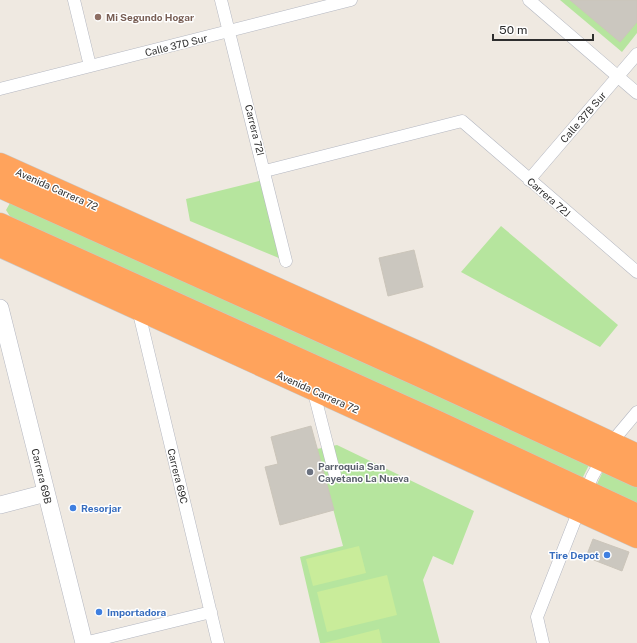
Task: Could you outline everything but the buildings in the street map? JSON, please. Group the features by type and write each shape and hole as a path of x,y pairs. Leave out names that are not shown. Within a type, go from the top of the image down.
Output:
{"highway":[{"name":"Avenida Carrera 72","path":"0,164 379,334 606,452 637,476"},
{"name":"Avenida Carrera 72","path":"0,187 420,376 606,452 637,455"},
{"name":"Avenida Carrera 72","path":"0,224 438,422 583,502 637,537"},
{"name":"Avenida Carrera 72","path":"0,246 470,461 583,502 637,515"},
{"path":"379,334 420,376"},
{"path":"438,422 470,461"}],"street":[{"path":"74,0 90,66"},
{"name":"Carrera 72I","path":"221,0 265,171 286,261"},
{"name":"Calle 37D Sur","path":"0,89 351,0"},
{"path":"529,0 637,93"},
{"name":"Calle 37B Sur","path":"529,180 637,54"},
{"name":"Carrera 72J","path":"265,171 462,121 637,272"},
{"name":"Carrera 69B","path":"0,308 84,643"},
{"name":"Carrera 69C","path":"138,309 218,643"},
{"path":"313,389 335,474"},
{"path":"543,643 536,617 583,502 606,452 637,412"},
{"path":"0,505 46,493"},
{"path":"84,643 211,612"}],"green space":[{"path":"560,0 570,0 637,22 637,33 622,52"},
{"path":"267,179 286,261 190,221 186,199"},
{"path":"10,203 591,461 582,479 13,221 6,210"},
{"path":"501,226 618,325 600,347 461,272"},
{"path":"337,445 474,511 453,565 433,556 423,580 440,643 320,643 300,557 343,546 317,449"},
{"path":"605,467 637,481 637,505 596,486"},
{"path":"359,546 366,573 313,586 306,559"},
{"path":"387,575 397,615 327,632 317,592"},
{"path":"379,629 382,643 324,643"}],"place":[{"name":"Mi Segundo Hogar","path":"98,17"},
{"name":"Parroquia San Cayetano La Nueva","path":"310,472"},
{"name":"Resorjar","path":"73,508"},
{"name":"Tire Depot","path":"607,555"},
{"name":"Importadora","path":"99,612"}]}
